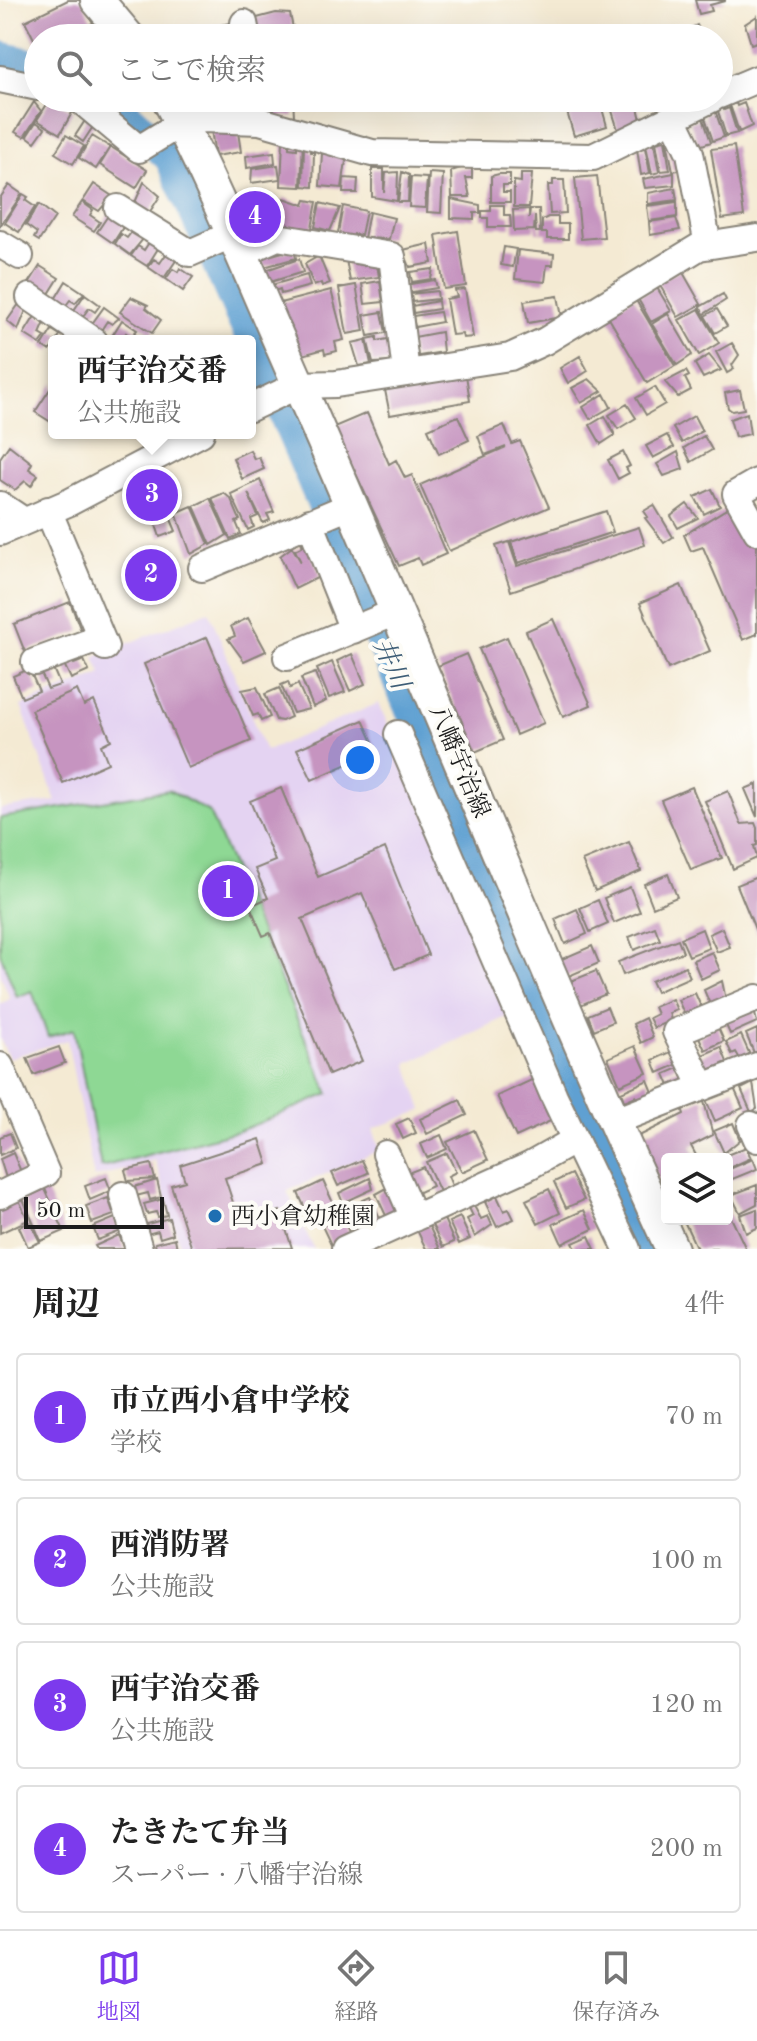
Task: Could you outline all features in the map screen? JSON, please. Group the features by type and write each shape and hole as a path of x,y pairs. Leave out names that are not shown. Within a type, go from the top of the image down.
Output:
{"main road":[{"path":"97,0 117,24"},
{"name":"八幡宇治線","path":"166,124 231,242 298,385 328,514 391,614 613,1122 672,1249"}],"street":[{"path":"0,79 24,84"},
{"path":"733,89 757,79"},
{"path":"95,112 139,149 166,124 246,112"},
{"path":"263,112 372,153 557,158 593,157 685,112"},
{"path":"673,118 690,153 708,245"},
{"path":"118,208 190,253 231,242 277,237 392,256 406,373"},
{"path":"256,405 298,385 336,384 510,357 545,341 699,247 757,238"},
{"path":"30,297 85,335"},
{"path":"0,505 12,527 189,439"},
{"path":"757,482 736,494 757,531"},
{"path":"35,662 103,642 48,510"},
{"path":"202,568 328,514 355,629"},
{"path":"287,657 391,614"},
{"path":"398,734 575,1140 627,1249"},
{"path":"703,1087 676,1032 757,998"},
{"path":"0,1066 46,1173 0,1195"},
{"path":"613,1122 757,1066"},
{"path":"345,1249 529,1166 575,1140"},
{"path":"386,1154 414,1218"},
{"path":"123,1195 139,1249"}],"shaded area":[{"path":"209,611 265,751 379,703 508,1016 407,1064 423,1110 373,1129 380,1150 287,1191 314,1249 181,1249 155,1160 94,1178 67,1040 9,1058 0,1039 0,1004 10,999 0,973 0,809 56,801 21,706 102,674 94,657"}],"green space":[{"path":"169,790 209,812 329,1094 242,1130 101,1167 74,1029 48,1037 32,991 17,997 0,953 0,818"}],"building":[{"path":"68,0 82,0 93,23 26,24 25,21"},
{"path":"695,0 725,1 710,5 712,11 699,14"},
{"path":"276,13 290,14 292,24 253,24 253,19"},
{"path":"757,16 757,42 751,44 745,24"},
{"path":"744,103 752,126 739,132 733,104"},
{"path":"28,112 40,112 24,137 15,132"},
{"path":"42,112 72,112 60,134 37,120"},
{"path":"263,112 294,112 294,116 264,117"},
{"path":"567,112 603,112 607,126 574,136"},
{"path":"612,112 639,112 641,120 619,133"},
{"path":"716,112 724,137 713,141 704,114"},
{"path":"718,112 730,112 737,133 726,136"},
{"path":"88,116 96,122 83,142 75,136"},
{"path":"703,118 711,142 699,146 690,122"},
{"path":"36,122 45,128 35,142 27,136"},
{"path":"237,125 241,152 215,156 211,129"},
{"path":"66,135 84,146 73,164 55,153"},
{"path":"92,136 110,147 96,169 79,158"},
{"path":"283,140 289,140 289,148 297,149 297,141 303,141 301,187 281,186"},
{"path":"665,140 670,170 661,171 656,142"},
{"path":"675,140 684,169 673,171 667,141"},
{"path":"654,143 659,172 652,174 646,145"},
{"path":"304,144 310,144 310,152 314,152 313,187 303,186"},
{"path":"734,146 744,216 722,219 711,149"},
{"path":"111,147 147,170 136,188 100,165"},
{"path":"645,148 650,173 641,175 637,149"},
{"path":"274,152 275,163 247,168 246,156"},
{"path":"322,153 347,154 342,188 320,186"},
{"path":"278,165 280,179 251,183 252,169"},
{"path":"472,168 472,178 466,178 470,197 452,197 451,171"},
{"path":"372,169 384,169 384,193 386,173 398,172 397,201 372,197"},
{"path":"402,172 409,175 408,202 398,202"},
{"path":"429,173 443,174 441,213 427,212"},
{"path":"674,173 674,185 645,188 643,179"},
{"path":"510,174 510,185 503,185 503,192 510,192 510,202 491,202 491,176"},
{"path":"521,174 532,174 529,207 514,207 514,181 521,182"},
{"path":"597,176 604,237 581,239 575,178"},
{"path":"411,177 427,178 425,208 409,207"},
{"path":"344,178 358,179 357,193 343,193"},
{"path":"553,180 564,180 566,213 550,214 548,185 553,185"},
{"path":"144,182 160,196 149,213 133,207"},
{"path":"94,184 112,196 99,211 83,201"},
{"path":"9,185 22,194 0,226 0,198"},
{"path":"675,188 677,200 648,204 648,193"},
{"path":"23,194 28,197 25,200 35,207 19,232 5,223"},
{"path":"257,197 271,212 265,218 268,227 255,233 243,203"},
{"path":"284,198 304,205 306,200 317,202 311,233 278,229"},
{"path":"451,199 480,205 480,213 474,213 474,219 451,218"},
{"path":"82,202 93,210 90,215 100,222 94,231 72,217"},
{"path":"677,202 677,217 649,221 647,206"},
{"path":"320,203 340,208 330,231 315,227"},
{"path":"39,204 55,217 39,241 34,238 37,233 26,225"},
{"path":"491,205 504,205 504,215 510,215 511,227 488,227 488,218 482,218 482,211 491,211"},
{"path":"343,206 366,211 361,235 354,234 352,242 338,233"},
{"path":"529,209 529,218 530,209 539,209 540,232 536,232 535,216 534,230 514,231 513,210"},
{"path":"369,212 394,218 389,239 364,238"},
{"path":"109,214 125,224 113,243 97,232"},
{"path":"558,217 558,224 568,224 568,239 547,239 547,233 542,233 542,220"},
{"path":"676,218 680,230 650,235 649,222"},
{"path":"133,230 144,238 130,255 115,244 121,234 127,238"},
{"path":"458,231 466,286 444,289 436,235"},
{"path":"150,241 159,247 147,266 131,256 138,246 144,250"},
{"path":"429,244 432,263 410,267 403,250"},
{"path":"504,247 516,249 513,267 501,265"},
{"path":"294,249 296,258 264,267 261,258"},
{"path":"518,250 554,254 553,265 547,265 545,282 515,279"},
{"path":"167,253 177,259 164,278 148,267 154,259 160,263"},
{"path":"319,256 330,283 314,286 305,264"},
{"path":"299,259 303,272 267,283 263,271"},
{"path":"346,260 363,261 364,266 377,264 379,277 350,281"},
{"path":"40,266 59,278 47,297 28,285"},
{"path":"180,268 193,277 183,291 166,279 173,269 178,272"},
{"path":"433,269 431,279 412,282 410,272"},
{"path":"681,269 701,304 678,317 658,282"},
{"path":"307,275 310,286 281,294 280,289 274,291 272,285"},
{"path":"435,280 437,288 406,293 405,285"},
{"path":"66,281 84,293 75,303 70,300 64,308 54,301"},
{"path":"380,281 383,302 365,304 362,284"},
{"path":"356,285 364,331 347,334 339,288"},
{"path":"656,286 671,311 651,322 637,297"},
{"path":"465,289 473,337 463,338 462,334 452,335 446,299 457,297 455,290"},
{"path":"331,290 344,340 335,342 337,351 325,354 324,349 299,356 291,325 286,327 280,303"},
{"path":"437,291 438,299 412,302 411,294"},
{"path":"85,294 100,305 95,312 89,308 81,319 72,313"},
{"path":"723,294 726,300 704,314 700,307"},
{"path":"558,296 562,317 528,323 524,301"},
{"path":"131,297 148,305 146,308 161,320 152,333 120,312"},
{"path":"634,297 675,366 647,383 606,313"},
{"path":"438,301 439,309 413,313 412,306"},
{"path":"19,304 27,308 18,330 7,321"},
{"path":"104,307 119,318 112,324 107,321 100,332 91,325"},
{"path":"699,309 719,343 699,355 679,320"},
{"path":"717,309 727,326 715,333 705,316"},
{"path":"382,312 386,333 368,336 364,315"},
{"path":"440,312 442,322 415,327 413,316"},
{"path":"37,313 46,320 40,334 45,337 40,344 24,334"},
{"path":"668,314 692,355 677,365 652,324"},
{"path":"122,320 137,330 133,335 113,335"},
{"path":"441,332 443,352 413,357 409,338"},
{"path":"48,336 48,350 42,346"},
{"path":"377,337 377,341 388,339 393,362 373,363 367,339"},
{"path":"366,340 371,364 359,366 352,343"},
{"path":"732,343 739,355 732,365 734,369 727,373 716,352"},
{"path":"709,355 721,370 703,378 695,364"},
{"path":"580,356 588,371 568,383 560,368"},
{"path":"686,371 689,376 685,378 691,390 678,397 665,382"},
{"path":"466,375 470,401 390,415 385,390"},
{"path":"589,379 602,391 581,403 572,388"},
{"path":"655,387 665,404 646,415 636,398"},
{"path":"740,390 744,409 732,411 728,408 725,393"},
{"path":"48,392 48,420 35,412"},
{"path":"604,394 611,407 590,419 583,407"},
{"path":"627,404 636,418 618,429 609,415"},
{"path":"367,413 389,464 396,460 405,478 412,475 446,554 421,565 418,558 399,566 334,427"},
{"path":"747,413 750,434 735,437 730,419"},
{"path":"458,416 469,440 439,454 428,429"},
{"path":"605,416 615,435 601,444 590,425"},
{"path":"694,416 702,431 682,443 673,428"},
{"path":"504,425 512,444 520,441 549,507 449,551 420,485 506,447 485,455 478,436"},
{"path":"667,435 674,447 653,458 646,446"},
{"path":"704,436 712,450 691,462 684,448"},
{"path":"9,445 32,463 29,469 38,475 31,486 25,481 15,490 0,480 0,458"},
{"path":"250,450 254,459 259,457 264,469 242,479 233,458"},
{"path":"623,452 630,466 626,468 629,473 618,479 608,460"},
{"path":"678,452 683,469 664,476 657,464"},
{"path":"260,480 274,512 267,514 270,520 263,523 248,493 258,516 251,519 254,527 248,530 231,494"},
{"path":"153,481 164,505 153,510 141,486"},
{"path":"712,489 720,506 704,514 695,497"},
{"path":"224,493 231,499 240,520 236,522 241,534 230,539 212,498"},
{"path":"210,498 227,535 211,545 194,506"},
{"path":"687,504 698,518 678,528 671,516"},
{"path":"654,505 673,537 664,543 645,518 648,517 644,511"},
{"path":"733,505 757,545 757,634 743,640 703,547 691,551 684,535"},
{"path":"192,506 209,544 191,554 176,513"},
{"path":"606,511 613,532 518,563 511,542"},
{"path":"170,517 176,531 160,537 155,522"},
{"path":"639,527 645,545 511,591 496,546 509,542 517,566"},
{"path":"305,540 321,576 295,589 280,556 292,547 301,562 295,550 303,546 301,542"},
{"path":"681,585 710,651 668,669 640,603"},
{"path":"70,602 81,631 25,652 14,624"},
{"path":"248,618 266,651 244,661 228,639 235,636 231,626"},
{"path":"553,619 591,705 563,717 526,631"},
{"path":"207,637 251,741 188,768 144,664"},
{"path":"507,637 544,723 516,735 479,649"},
{"path":"352,654 365,684 350,691 337,661"},
{"path":"466,654 503,740 475,752 438,666"},
{"path":"71,659 74,664 84,660 89,671 71,679 63,662"},
{"path":"332,662 345,692 329,698 317,669"},
{"path":"52,666 60,685 48,689 40,671"},
{"path":"29,669 39,691 22,698 13,676"},
{"path":"315,673 326,701 313,707 301,678"},
{"path":"288,682 290,688 298,684 309,709 293,713 281,685"},
{"path":"257,687 270,717 261,721 258,714 253,716 242,690"},
{"path":"279,688 291,717 282,721 276,720 265,694"},
{"path":"77,690 84,706 94,701 111,740 101,745 108,763 63,783 31,710"},
{"path":"363,720 377,751 312,780 297,749"},
{"path":"757,784 757,817 745,789"},
{"path":"692,787 722,858 691,870 661,800"},
{"path":"281,788 318,877 385,848 428,955 395,969 362,893 302,919 362,1061 329,1075 270,933 263,936 250,906 268,898 255,869 275,861 250,801"},
{"path":"728,791 741,824 755,823 757,828 757,845 754,846 757,858 733,869 705,801"},
{"path":"629,842 641,871 595,891 582,861"},
{"path":"668,874 677,897 653,907 644,884"},
{"path":"757,877 757,934 737,885"},
{"path":"630,887 640,912 614,923 604,898"},
{"path":"598,900 608,924 590,932 580,908"},
{"path":"577,909 587,934 565,944 555,919"},
{"path":"655,927 660,940 634,950 629,937"},
{"path":"722,928 730,947 717,952 709,934"},
{"path":"702,929 709,948 689,956 681,938"},
{"path":"678,939 683,952 623,975 618,962"},
{"path":"592,946 599,963 562,979 555,962"},
{"path":"712,952 720,970 701,979 693,960"},
{"path":"685,966 690,977 656,992 651,981"},
{"path":"596,971 606,994 576,1007 566,983"},
{"path":"722,981 726,1000 711,1007 704,990"},
{"path":"695,993 702,1009 685,1016 678,1000"},
{"path":"672,999 677,1010 669,1013 671,1020 654,1028 649,1018 657,1014 654,1007"},
{"path":"607,1007 613,1022 594,1030 588,1015"},
{"path":"754,1010 757,1022 730,1034 725,1023"},
{"path":"645,1018 653,1037 641,1043 633,1024"},
{"path":"717,1025 724,1041 705,1050 699,1037"},
{"path":"757,1029 757,1060 746,1034"},
{"path":"741,1035 750,1055 740,1059 736,1052 732,1054 726,1042"},
{"path":"635,1046 647,1073 620,1085 608,1058"},
{"path":"59,1047 65,1063 34,1075 27,1058"},
{"path":"721,1047 727,1062 707,1071 700,1056"},
{"path":"675,1050 681,1063 658,1073 653,1060"},
{"path":"679,1068 685,1082 671,1088 665,1074"},
{"path":"538,1077 557,1118 516,1137 497,1096"},
{"path":"648,1080 655,1097 639,1103 636,1096 624,1101 621,1092"},
{"path":"753,1083 757,1109 751,1112 741,1089"},
{"path":"734,1088 743,1108 715,1121 706,1100"},
{"path":"703,1098 713,1135 691,1146 695,1153 661,1153 661,1184 637,1137 684,1114 682,1108"},
{"path":"460,1100 467,1115 427,1134 420,1119"},
{"path":"409,1118 416,1133 403,1139 396,1124"},
{"path":"733,1123 740,1140 724,1153 714,1131"},
{"path":"474,1130 488,1160 462,1172 447,1142"},
{"path":"10,1133 16,1148 0,1155 0,1137"},
{"path":"441,1135 447,1149 427,1158 421,1144"},
{"path":"260,1139 268,1164 225,1178 240,1224 280,1211 292,1248 192,1249 171,1185 185,1181 180,1165"},
{"path":"746,1147 751,1158 733,1166 732,1153"},
{"path":"13,1153 22,1174 7,1181 0,1159"},
{"path":"447,1153 456,1172 448,1176 453,1188 441,1194 426,1162"},
{"path":"753,1159 757,1169 733,1179 733,1167"},
{"path":"362,1160 368,1173 338,1186 332,1173"},
{"path":"151,1164 155,1179 128,1181 125,1170"},
{"path":"423,1167 432,1186 417,1193 408,1173"},
{"path":"571,1174 584,1200 566,1208 554,1182"},
{"path":"106,1178 111,1191 90,1200 85,1186"},
{"path":"370,1178 373,1189 343,1203 339,1193"},
{"path":"157,1180 161,1197 150,1200 148,1193 136,1196 134,1187"},
{"path":"323,1181 335,1207 310,1219 298,1193"},
{"path":"757,1185 757,1204 740,1213 733,1194"},
{"path":"387,1188 399,1214 388,1220 376,1194"},
{"path":"45,1189 64,1231 41,1241 23,1199"},
{"path":"549,1189 560,1213 538,1224 526,1200"},
{"path":"497,1196 504,1211 509,1209 514,1219 497,1227 485,1202"},
{"path":"370,1197 381,1220 372,1224 361,1201"},
{"path":"108,1198 114,1215 92,1223 86,1206"},
{"path":"163,1199 167,1215 158,1217 156,1212 147,1214 144,1204"},
{"path":"19,1200 28,1220 0,1233 0,1209"},
{"path":"358,1202 369,1226 357,1232 345,1208"},
{"path":"474,1206 481,1219 488,1216 492,1225 475,1237 467,1219 473,1216 469,1208"},
{"path":"757,1209 757,1228 746,1233 740,1215"},
{"path":"584,1210 593,1229 562,1244 553,1224"},
{"path":"342,1217 352,1238 332,1247 322,1226"},
{"path":"460,1217 470,1239 459,1244 449,1222"},
{"path":"115,1218 121,1231 98,1240 93,1227"},
{"path":"169,1218 173,1234 160,1238 158,1231 147,1234 144,1225"},
{"path":"444,1219 454,1242 443,1247 432,1225"},
{"path":"30,1222 40,1242 28,1247 19,1227"},
{"path":"733,1222 746,1249 697,1249 686,1225 733,1225"},
{"path":"428,1224 440,1249 426,1249 417,1230"},
{"path":"119,1235 125,1249 97,1249 95,1246"},
{"path":"589,1236 595,1249 576,1249 573,1243"},
{"path":"175,1238 177,1249 156,1249 155,1243"}],"waterway":[{"name":"井川","path":"0,58 24,64"},
{"name":"井川","path":"122,112 171,157 251,335"},
{"name":"井川","path":"256,347 587,1118 649,1249"}],"place":[{"name":"たきたて弁当","path":"255,217"},
{"name":"西宇治交番","path":"152,495"},
{"name":"西消防署","path":"151,575"},
{"name":"市立西小倉中学校","path":"228,891"},
{"name":"西小倉幼稚園","path":"215,1216"}]}
